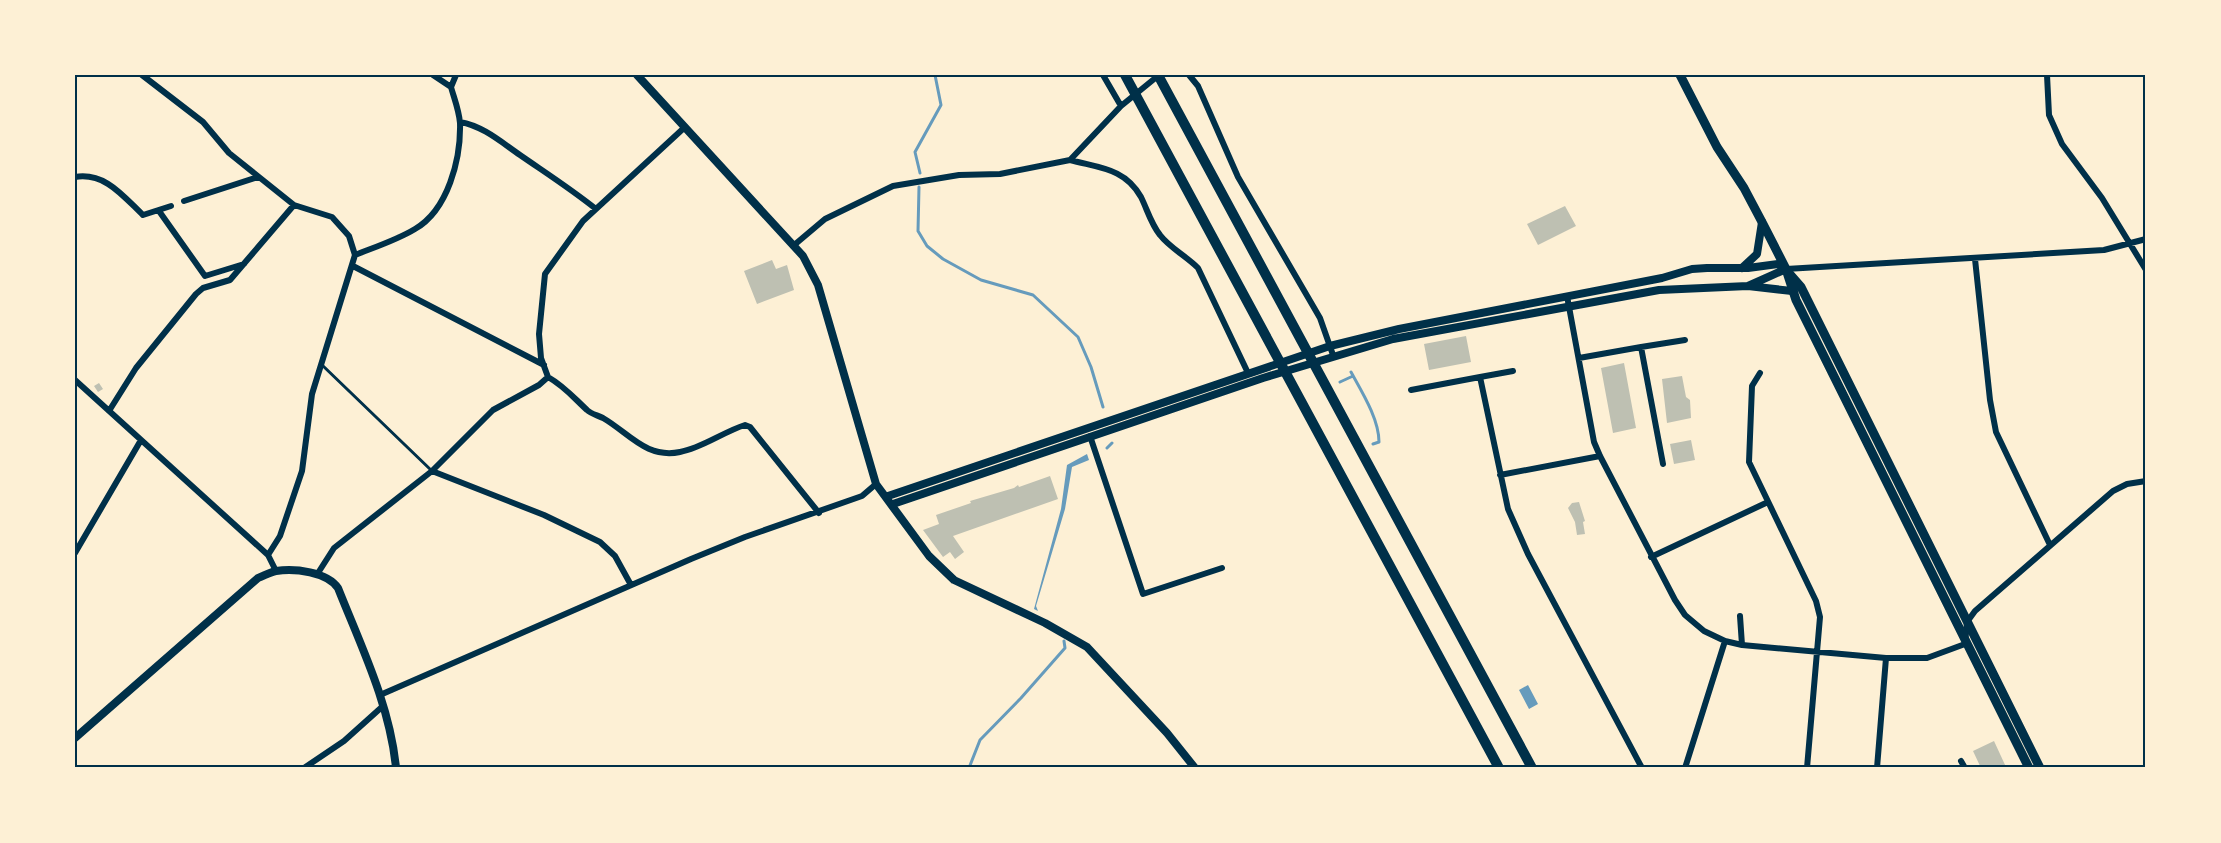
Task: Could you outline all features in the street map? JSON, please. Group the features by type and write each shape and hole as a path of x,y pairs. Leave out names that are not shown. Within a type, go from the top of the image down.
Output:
{"highway":[{"path":"1125,75 1500,768"},
{"path":"1158,75 1532,768"}],"main road":[{"path":"1680,75 1786,269 1792,291 1965,644 2029,768"},
{"path":"1741,268 1751,262 1757,254 1762,222"},
{"path":"890,500 1090,436 1262,373 1331,351 1440,330 1568,301 1692,269 1741,268 1778,264 1786,269 1801,287 2040,768"},
{"path":"1748,286 1786,269"},
{"path":"1568,301 1659,290 1748,286 1792,291"},
{"path":"890,500 1248,373 1262,373"}],"street":[{"path":"142,75 203,122 229,153 294,205 333,218 349,236 355,255 312,394 302,471 280,536 268,555"},
{"path":"433,75 451,87"},
{"path":"355,255 416,229 439,208 453,174 459,123 451,87 456,75"},
{"path":"637,75 803,256 818,285 876,484 942,571 954,580 1045,623 1087,647 1167,733 1195,768"},
{"path":"1102,75 1123,105"},
{"path":"1070,160 1123,105 1158,75"},
{"path":"1189,75 1198,86 1238,177 1320,318 1331,351"},
{"path":"2047,75 2049,115 2062,144 2079,165 2146,270"},
{"path":"459,123 471,124 493,135 596,209"},
{"path":"685,127 583,221 545,274 539,334 548,377 567,388 589,412 603,418 646,449 658,453 681,452 745,425 750,428 819,513"},
{"path":"793,246 825,219 893,186 958,175 1000,174 1070,160 1120,173 1131,182 1158,233 1198,268 1248,373"},
{"path":"75,177 105,180 143,214 171,206"},
{"path":"184,201 258,177"},
{"path":"109,411 136,368 196,294 203,288 230,280 294,205"},
{"path":"159,211 205,276 245,264"},
{"path":"1786,269 2104,250 2146,239"},
{"path":"1975,259 1990,400 1996,432 2050,545"},
{"path":"353,266 544,365"},
{"path":"1568,301 1594,442 1600,456 1651,557 1685,615 1698,627 1725,641 1817,653 1886,658 1927,658 1965,644 1967,622 1974,611 2118,488 2146,481"},
{"path":"1579,358 1685,340"},
{"path":"1641,347 1663,464"},
{"path":"1411,390 1513,371"},
{"path":"1760,374 1752,386 1749,454 1751,469 1819,608 1807,768"},
{"path":"318,573 334,548 432,471 493,410 539,385 548,377"},
{"path":"1480,377 1508,509 1528,554 1642,768"},
{"path":"77,384 268,555 276,571"},
{"path":"1090,436 1143,594 1222,568"},
{"path":"75,553 141,440"},
{"path":"1500,475 1600,456"},
{"path":"432,471 544,515 600,542 615,556 631,585"},
{"path":"380,695 691,559 862,496 876,484"},
{"path":"1651,557 1768,502"},
{"path":"75,738 258,578 276,571 318,573 327,576 338,588 380,695 396,768"},
{"path":"1740,616 1742,645"},
{"path":"1685,768 1725,641"},
{"path":"1877,768 1886,658"},
{"path":"304,768 344,741 383,706"},
{"path":"1961,760 1965,768"}],"lane":[{"path":"320,364 326,367 390,433 432,471"}],"water":[{"path":"1087,454 1089,460 1072,467 1065,509 1036,606 1038,611 1034,609 1061,509 1067,465"},
{"path":"1528,685 1538,704 1529,709 1519,690"}],"building":[{"path":"1565,206 1576,226 1538,245 1527,224"},
{"path":"772,260 776,269 787,265 794,290 757,304 744,271"},
{"path":"1466,336 1471,362 1429,370 1424,344"},
{"path":"1624,363 1636,428 1613,433 1601,368"},
{"path":"1682,376 1686,397 1690,400 1691,418 1667,423 1662,379"},
{"path":"99,383 103,389 98,392 94,386"},
{"path":"1691,440 1695,460 1674,464 1670,444"},
{"path":"1050,476 1058,499 953,536 964,552 955,559 950,552 943,557 923,530 939,524 936,515 971,503 970,501"},
{"path":"1579,502 1585,521 1583,522 1585,534 1577,535 1575,522 1568,508 1572,503"},
{"path":"1994,741 2006,767 2010,768 1981,768 1973,751"}],"waterway":[{"path":"920,173 915,152 941,105 935,75"},
{"path":"919,187 918,231 927,246 943,259 981,280 1033,295 1078,337 1091,367 1103,407"},
{"path":"1351,372 1376,424 1379,442 1373,444"},
{"path":"1340,382 1353,376"},
{"path":"1107,448 1112,443"},
{"path":"969,768 980,740 1065,648 1064,641"}]}
